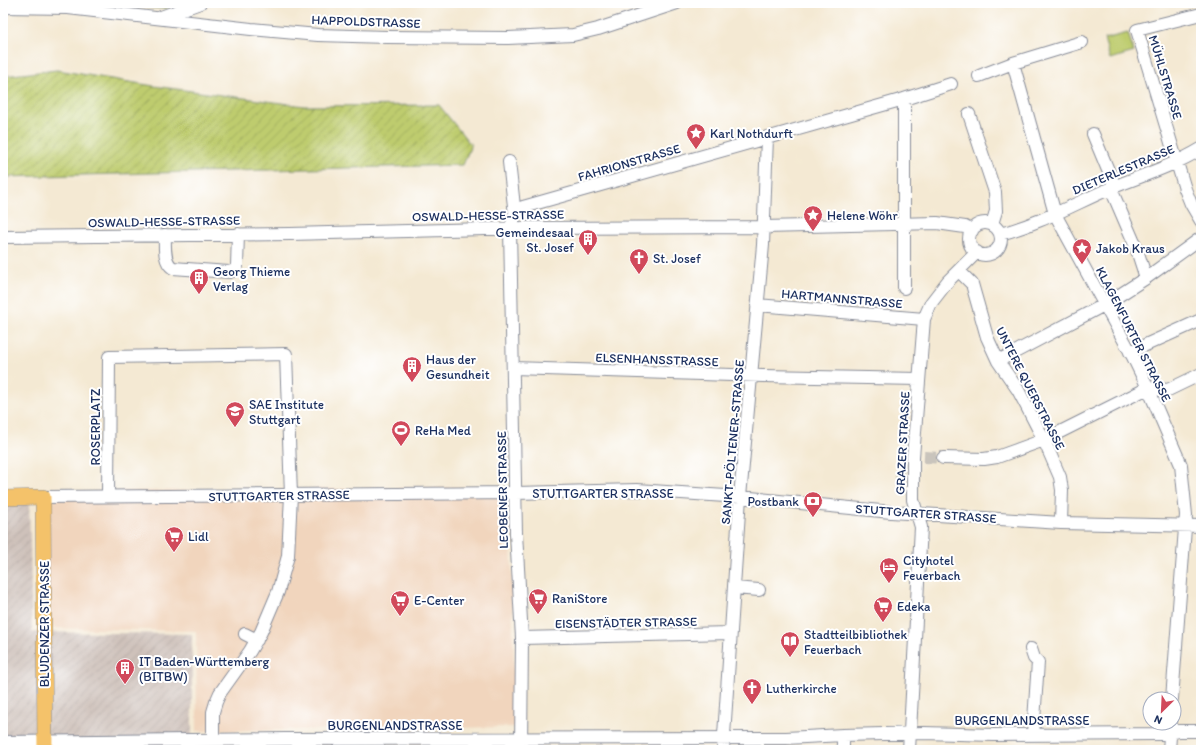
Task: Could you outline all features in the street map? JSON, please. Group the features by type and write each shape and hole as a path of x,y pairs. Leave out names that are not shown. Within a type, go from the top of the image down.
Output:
{"main road":[{"name":"STUTTGARTER STRASSE","path":"3,498 43,497"},
{"name":"BLUDENZER STRASSE","path":"43,497 45,746"}],"street":[{"path":"158,18 200,3"},
{"name":"HAPPOLDSTRASSE","path":"3,7 68,8 251,29 318,35 516,38 573,35 598,29 677,3"},
{"name":"MÜHLSTRASSE","path":"1201,14 1137,30 1176,162 1191,204 1201,220"},
{"path":"979,76 1013,63 1082,42"},
{"name":"KLAGENFURTER STRASSE","path":"1013,63 1055,214 1130,352 1148,388 1181,465 1184,490 1185,526 1173,691"},
{"name":"FAHRIONSTRASSE","path":"515,215 523,207 904,99 951,84"},
{"path":"904,99 904,288"},
{"path":"969,114 995,192 996,211 992,224"},
{"path":"1092,134 1136,247 1146,278"},
{"name":"SANKT-PÖLTENER-STRASSE","path":"722,750 740,497 764,227 767,137"},
{"name":"DIETERLESTRASSE","path":"1055,214 1176,162 1201,148"},
{"path":"509,162 515,215 510,229"},
{"path":"1000,234 1030,225 1055,214"},
{"name":"OSWALD-HESSE-STRASSE","path":"3,237 510,229 764,227 937,223 965,227 972,231"},
{"path":"978,224 992,224 997,228 1000,234 1000,244 993,253 988,254 977,252 970,240 972,231 978,224"},
{"name":"LEOBENER STRASSE","path":"510,229 516,533 522,638 521,745"},
{"path":"165,235 166,260 173,268 229,272 235,270 237,266 238,234"},
{"path":"998,361 1104,305 1146,278 1201,238"},
{"name":"GRAZER STRASSE","path":"909,750 921,527 913,500 919,457 919,378 924,319 931,303 948,281 977,252"},
{"name":"UNTERE QUERSTRASSE","path":"959,271 972,284 987,337 998,361 1018,390 1044,440 1062,483 1061,523"},
{"name":"HARTMANNSTRASSE","path":"757,305 924,319"},
{"path":"1130,352 1201,320"},
{"name":"ROSERPLATZ","path":"108,496 109,357 286,354 290,496"},
{"name":"ELSENHANSSTRASSE","path":"513,368 919,378"},
{"path":"943,458 984,459 997,457 1044,440 1148,388 1168,390 1201,374"},
{"name":"STUTTGARTER STRASSE","path":"43,497 516,494 637,490 740,497 891,512 1061,523 1201,526"},
{"path":"213,740 213,712 220,692 257,640 278,592 288,556 290,496"},
{"path":"734,588 759,590"},
{"name":"EISENSTÄDTER STRASSE","path":"522,638 730,633"},
{"path":"244,634 257,640"},
{"path":"1031,649 1034,658 1038,662 1033,735"},
{"name":"BURGENLANDSTRASSE","path":"3,742 45,746 169,745 213,740 521,745 723,738 786,744 843,735 1033,735 1142,729"},
{"path":"1169,750 1170,731"},
{"name":"BURGENLANDSTRASSE","path":"1182,731 1201,731"},
{"path":"843,735 843,750"}],"shaded area":[{"path":"510,487 515,727 197,731 196,631 48,628 44,492"},
{"path":"3,495 29,495 32,632 192,634 192,748 338,748 338,750 3,750"}],"green space":[{"path":"95,3 176,3 165,9"},
{"path":"1128,33 1134,52 1110,59 1104,39"},
{"path":"57,70 154,86 304,106 439,105 471,145 463,165 3,177 3,76"},
{"path":"899,460 903,460 906,463 905,477 898,476"}],"tunnel":[{"path":"924,457 943,458"}],"place":[{"name":"Karl Nothdurft","path":"696,150"},
{"name":"Helene Wöhr","path":"813,232"},
{"name":"Gemeindesaal St. Josef","path":"588,256"},
{"name":"Jakob Kraus","path":"1082,265"},
{"name":"St. Josef","path":"639,275"},
{"name":"Georg Thieme Verlag","path":"199,295"},
{"name":"Haus der Gesundheit","path":"412,383"},
{"name":"SAE Institute Stuttgart","path":"235,428"},
{"name":"ReHa Med","path":"401,447"},
{"name":"Postbank","path":"813,518"},
{"name":"Lidl","path":"174,553"},
{"name":"Cityhotel Feuerbach","path":"889,584"},
{"name":"RaniStore","path":"538,615"},
{"name":"E-Center","path":"400,617"},
{"name":"Edeka","path":"883,623"},
{"name":"Stadtteilbibliothek Feuerbach","path":"790,658"},
{"name":"IT Baden-Württemberg (BITBW)","path":"125,685"},
{"name":"Lutherkirche","path":"752,705"}]}
